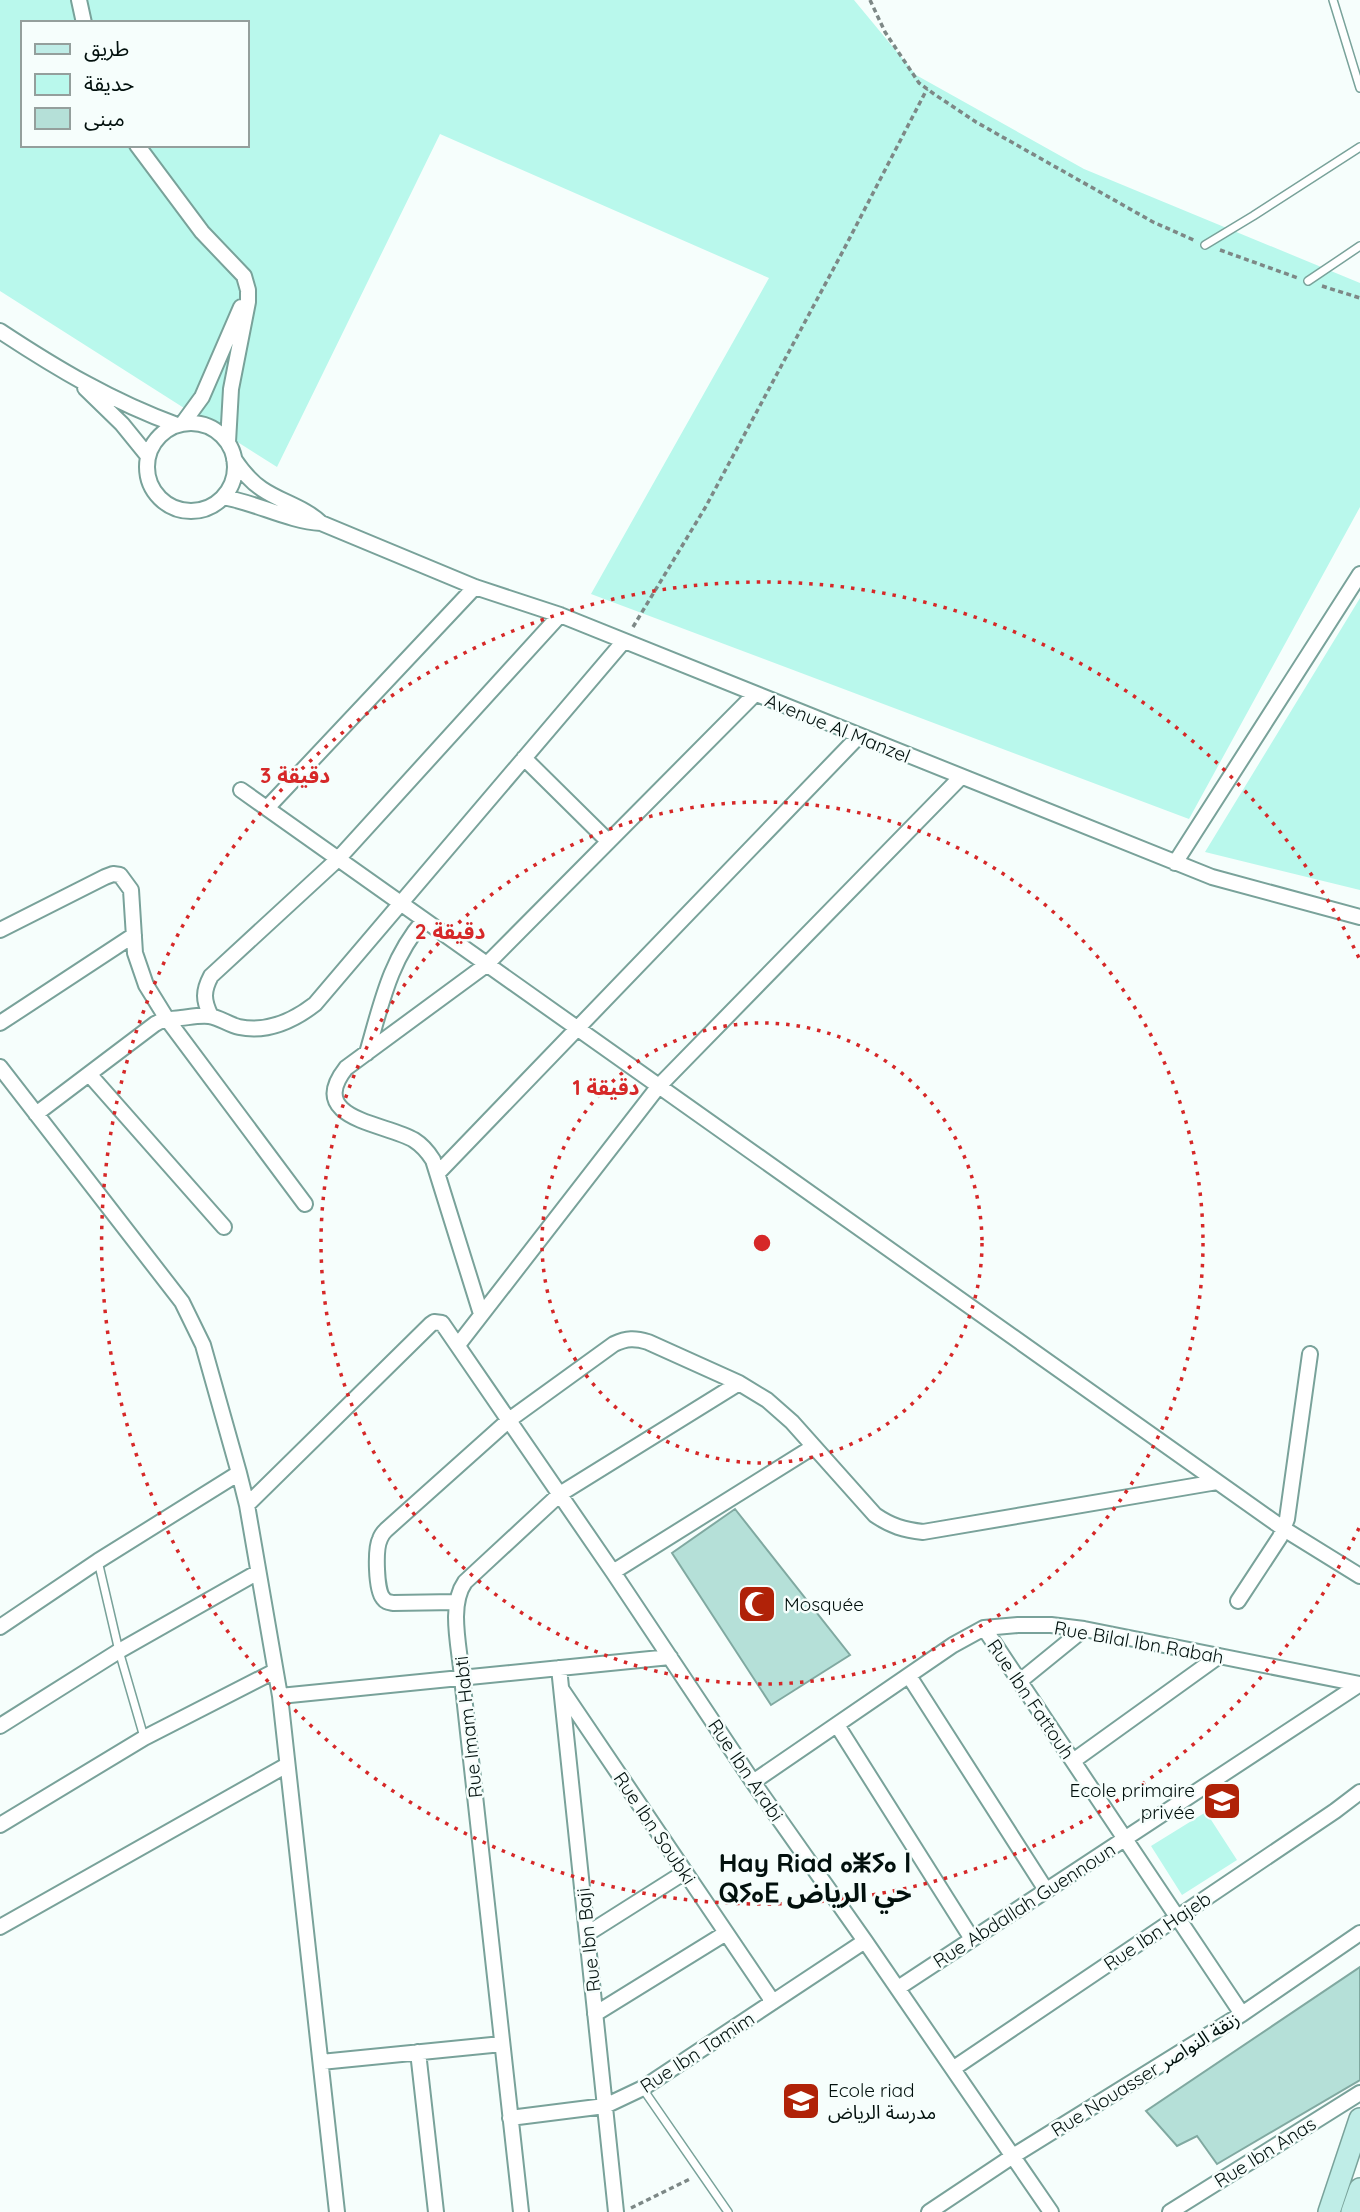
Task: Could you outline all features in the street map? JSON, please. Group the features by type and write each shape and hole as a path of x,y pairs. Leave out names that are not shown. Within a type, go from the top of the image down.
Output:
{"main road":[{"path":"1329,2212 1360,2119"},
{"path":"1352,2212 1360,2189"}],"street":[{"path":"79,0 84,21"},
{"path":"138,147 202,232 244,276 248,290 247,313 229,405 228,443"},
{"path":"0,331 79,382 135,408 180,424 208,426 219,433 228,443 234,459 232,484 212,505 198,510 184,510 159,497 151,485 147,471 148,456 158,437 180,424 193,411 209,382 248,290"},
{"path":"79,382 122,424 148,456"},
{"name":"Avenue Al Manzel","path":"234,459 260,488 305,510 321,523 475,587 560,615 1212,877 1360,917"},
{"name":"Avenue Al Manzel","path":"223,496 256,504 302,521 321,523"},
{"path":"1175,863 1360,574"},
{"path":"267,808 475,587"},
{"path":"211,1016 205,1003 205,989 211,976 338,859 560,615"},
{"path":"36,1114 155,1024 167,1019 211,1016 241,1027 257,1029 281,1024 303,1014 315,1004 624,641"},
{"path":"481,1314 433,1160 425,1148 413,1139 351,1117 340,1107 335,1094 337,1079 346,1068 486,965 755,694"},
{"path":"438,1173 859,736"},
{"path":"524,758 608,841"},
{"path":"458,1345 658,1087 961,777"},
{"path":"240,790 1217,1482 1284,1529 1360,1576"},
{"path":"0,930 113,874 120,875 131,890 139,970 146,985 167,1019 305,1204"},
{"path":"367,1053 396,961 411,935 424,920"},
{"path":"0,1023 134,935"},
{"path":"0,1067 167,1283 194,1323 211,1367 247,1505 280,1696 337,2212"},
{"path":"89,1074 224,1227"},
{"name":"Rue Ibn Arabi","path":"247,1505 431,1324 434,1322 445,1325 753,1782 866,1941 1051,2212"},
{"path":"739,1383 560,1494 465,1582 458,1591 456,1602 393,1603 381,1596 377,1548 386,1530 509,1420 614,1344 625,1339 637,1338 648,1342 739,1383 775,1407 792,1422 875,1515 889,1525 923,1532 1217,1482"},
{"path":"1238,1601 1284,1529 1310,1354"},
{"path":"613,1572 813,1447"},
{"path":"0,1627 239,1472"},
{"path":"0,1726 119,1651 258,1572"},
{"name":"Rue Imam Habti","path":"456,1602 521,2212"},
{"name":"Rue Bilal Ibn Rabah","path":"753,1782 969,1635 984,1628 1017,1625 1084,1629 1360,1684"},
{"name":"Rue Ibn Fattouh","path":"984,1628 1242,2014"},
{"path":"1020,1682 1084,1629"},
{"path":"1073,1761 1219,1656"},
{"path":"280,1696 670,1657"},
{"name":"Rue Ibn Baji","path":"559,1668 616,2212"},
{"path":"0,1825 144,1738 275,1671"},
{"path":"909,1676 1046,1890"},
{"name":"Rue Abdallah Guennoun","path":"898,1988 1360,1684"},
{"name":"Rue Ibn Soubki","path":"561,1689 772,2002"},
{"path":"837,1725 972,1939"},
{"path":"0,1927 288,1765"},
{"name":"Rue Ibn Hajeb","path":"954,2068 1360,1792"},
{"path":"587,1934 685,1872"},
{"path":"595,2014 726,1933"},
{"name":"Rue Nouasser زنقة النواصر","path":"929,2212 1013,2156 1242,2014 1360,1933"},
{"name":"Rue Ibn Tamim","path":"510,2118 605,2106 643,2088 866,1941"},
{"path":"321,2062 502,2044"},
{"path":"418,2052 436,2212"},
{"name":"Rue Ibn Anas","path":"1170,2212 1360,2093"}],"lane":[{"path":"1333,0 1360,88"},
{"path":"1205,245 1360,147"},
{"path":"1308,281 1360,246"},
{"path":"98,1561 119,1651 144,1738"},
{"path":"643,2088 727,2212"}],"path":[{"path":"870,0 885,32 919,83 976,122 1153,222 1205,245 1360,298"},
{"path":"624,641 705,508 927,89"},
{"path":"624,2212 701,2173"}],"green space":[{"path":"0,0 854,0 916,75 1084,169 1360,283 1360,507 1189,819 591,594 769,278 440,134 277,467 0,291"},
{"path":"1360,598 1360,890 1205,852"},
{"path":"1206,1812 1237,1860 1182,1895 1151,1846"}],"building":[{"name":"Mosquée","path":"735,1509 850,1655 771,1705 672,1553"},
{"path":"1360,1967 1360,2080 1217,2164 1197,2136 1177,2146 1146,2111"}],"place":[{"name":"Mosquée","path":"757,1604"},
{"name":"Ecole primaire privée","path":"1222,1801"},
{"name":"Ecole riad مدرسة الرياض","path":"801,2101"}],"district":[{"name":"Hay Riad ⴰⵥⵢⴰ ⵏ ⵕⵢⴰⴹ حي الرياض","path":"815,1878"}]}
